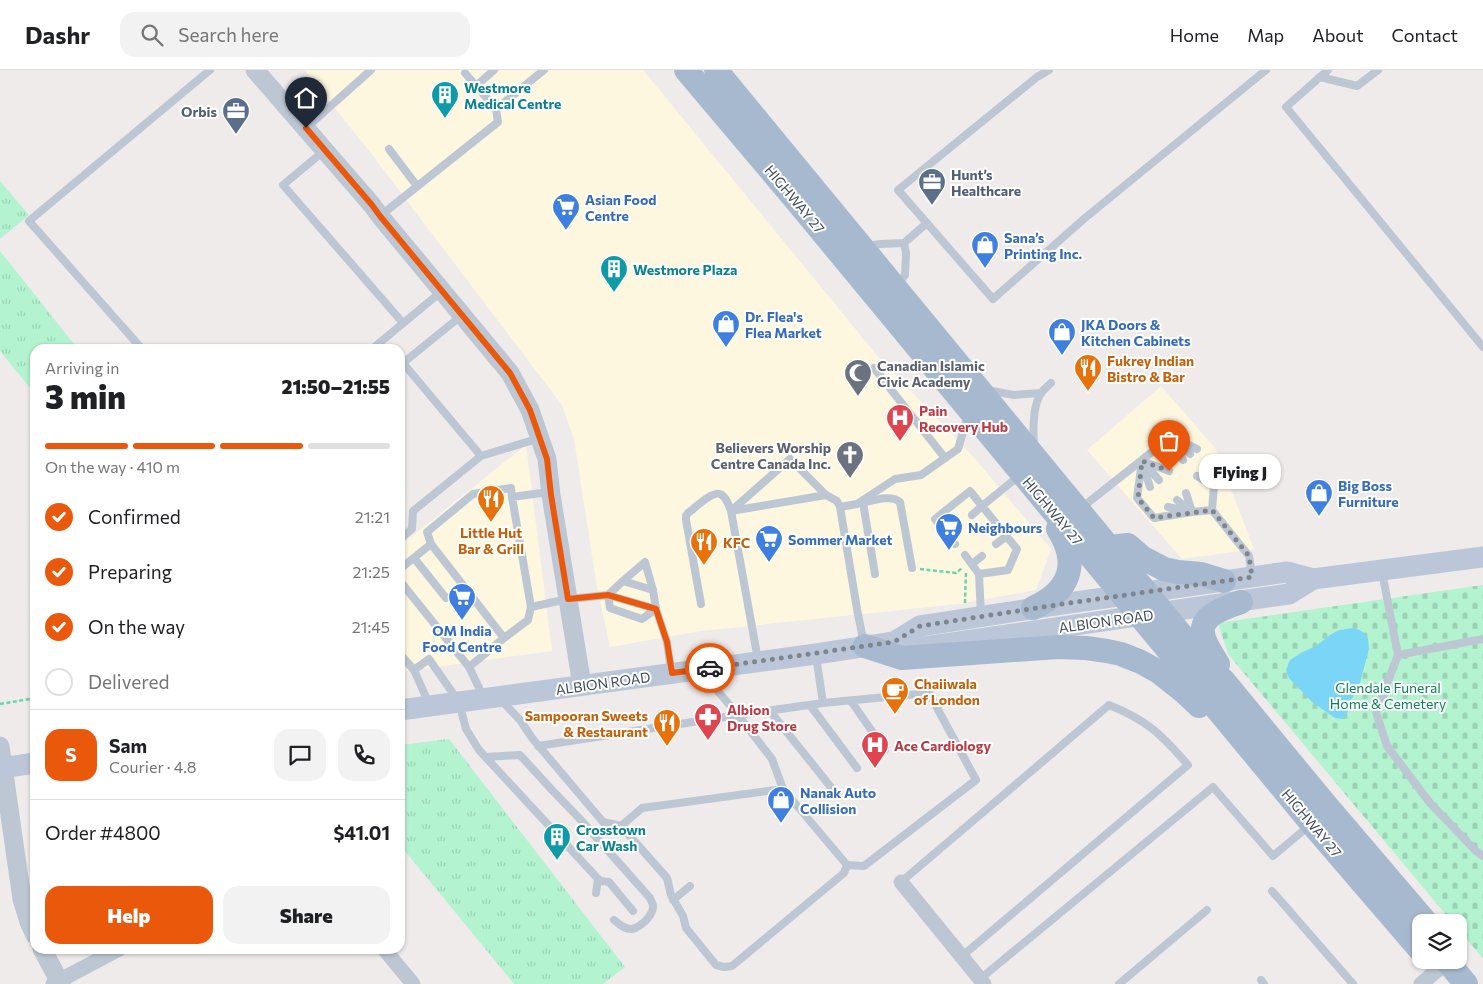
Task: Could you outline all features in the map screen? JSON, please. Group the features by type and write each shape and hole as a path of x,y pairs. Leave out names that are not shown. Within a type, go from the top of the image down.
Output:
{"main road":[{"name":"HIGHWAY 27","path":"686,70 969,410 1079,510 1207,666 1223,680 1419,914"},
{"name":"HIGHWAY 27","path":"716,70 979,388 1028,465 1053,511 1312,824 1412,941"},
{"path":"1033,608 1057,592 1066,580 1069,572 1069,550 1065,539 1056,525 1053,511"},
{"path":"1110,547 1128,546 1143,558 1164,569 1201,574 1224,581"},
{"name":"ALBION ROAD","path":"894,642 920,626 973,611 1033,608 1287,572 1313,579 1483,557"},
{"name":"ALBION ROAD","path":"405,709 894,642 924,647 1241,602 1289,594 1313,579"},
{"path":"1223,680 1219,665 1205,641 1204,625 1206,620 1216,611 1241,602"},
{"path":"865,646 902,658 1058,648 1086,648 1107,650 1121,654 1159,672 1211,717 1250,759 1266,768"},
{"path":"2,768 30,764"},
{"path":"1453,969 1466,984"}],"street":[{"path":"255,70 443,290 510,373 530,410 547,459 550,492 582,685"},
{"path":"0,746 22,899 30,924"},
{"path":"901,882 982,982"},
{"path":"44,954 58,983 110,954"},
{"path":"388,954 412,984"},
{"path":"1421,984 1436,969"}],"lane":[{"path":"138,344 29,221 210,70"},
{"path":"306,128 371,70"},
{"path":"476,86 494,70"},
{"path":"496,109 544,70"},
{"path":"1049,70 898,190 993,299 1085,218 1266,70"},
{"path":"1328,70 1286,108 1483,348"},
{"path":"1320,77 1357,86 1378,70"},
{"path":"380,216 498,122 496,109 465,73"},
{"path":"389,149 417,186"},
{"path":"325,150 283,185 403,323"},
{"path":"862,247 904,242 927,223"},
{"path":"896,288 906,275 904,242"},
{"path":"378,344 443,290"},
{"path":"405,362 463,315"},
{"path":"405,367 481,456"},
{"path":"874,368 945,458"},
{"path":"972,515 1028,465 1034,418 1041,393 1051,384"},
{"path":"979,388 1014,395 1041,393"},
{"path":"860,503 895,479 922,475 958,449 969,410"},
{"path":"1171,437 1194,452"},
{"path":"1171,437 1184,460"},
{"path":"1079,510 1171,437"},
{"path":"405,535 412,529 413,511 481,456 540,438"},
{"path":"731,511 790,459 826,495 837,501 840,507 856,609 865,646"},
{"path":"1142,461 1169,471"},
{"path":"1142,461 1159,480"},
{"path":"1142,461 1150,487"},
{"path":"1142,461 1138,498 1154,518 1212,510"},
{"path":"1212,465 1214,486 1212,510 1249,556 1252,577"},
{"path":"1204,471 1214,486"},
{"path":"1197,476 1214,486"},
{"path":"469,666 528,620 531,606 511,488 473,494 427,532 431,544 504,638"},
{"path":"955,544 935,519 970,491 1017,548 1008,570 979,574"},
{"path":"512,497 550,492"},
{"path":"701,604 686,516 711,495 718,493 722,494 727,500 731,511 759,662"},
{"path":"1186,493 1192,512"},
{"path":"731,511 826,495"},
{"path":"840,507 897,498 900,502 912,568"},
{"path":"1177,500 1192,512"},
{"path":"860,503 875,574"},
{"path":"1168,507 1192,512"},
{"path":"986,531 996,523"},
{"path":"948,535 958,526"},
{"path":"996,544 1007,536"},
{"path":"405,565 431,544"},
{"path":"965,556 979,574 973,611"},
{"path":"972,564 982,556"},
{"path":"414,558 446,598"},
{"path":"608,595 645,562 656,609 667,642 672,673"},
{"path":"1381,570 1398,655 1376,712 1387,746 1430,803 1483,856"},
{"path":"623,582 653,590"},
{"path":"405,587 469,666 491,698 520,720 538,746 603,822 621,826 667,878 671,895 686,928 716,965 732,966 844,873 847,865"},
{"path":"531,606 568,599 608,595 656,609"},
{"path":"608,595 610,608 642,619 656,609"},
{"path":"1398,655 1483,639"},
{"path":"816,654 822,703"},
{"path":"414,670 429,659 459,702 466,729 479,750 598,879 609,882 633,911"},
{"path":"405,660 414,670 431,706"},
{"path":"538,746 738,715 770,710 929,693 976,780 864,866 847,865 783,789 772,759 738,715 717,690 706,669"},
{"path":"851,701 885,750"},
{"path":"810,705 857,768"},
{"path":"901,882 1109,705 1145,722 1168,741 1188,765 961,957"},
{"path":"770,710 834,791"},
{"path":"486,756 520,756 580,818 650,898 653,905 652,912 641,925 632,929 622,926 614,920"},
{"path":"982,982 1213,786 1273,856 1312,824"},
{"path":"621,826 642,808 783,789"},
{"path":"782,808 792,800"},
{"path":"596,893 598,879"},
{"path":"673,900 690,886"},
{"path":"1272,891 1353,984"},
{"path":"1119,984 1207,910"}],"path":[{"path":"912,568 956,573 966,565 973,611"},
{"path":"0,704 30,700"}],"shaded area":[{"path":"304,70 643,70 875,353 976,460 1051,549 1036,590 958,604 701,631 610,647 596,581 574,439 562,405 367,148"},
{"path":"1161,386 1215,448 1254,549 1182,559 1087,450"},
{"path":"526,445 552,651 405,671 405,542"}],"green space":[{"path":"0,181 29,215 0,239"},
{"path":"0,251 74,344 30,344 30,388 0,351"},
{"name":"Glendale Funeral Home & Cemetery","path":"1483,585 1483,958 1467,940 1467,914 1445,914 1228,654 1218,623"},
{"path":"449,739 625,967 603,984 514,984 405,851 405,744"}],"water":[{"path":"1355,628 1363,632 1368,639 1369,649 1359,686 1350,702 1347,714 1343,719 1335,718 1312,702 1289,678 1286,670 1290,660 1316,646 1330,635 1339,630"}],"way so far":[{"path":"710,668 894,642 920,626 1018,610 1252,577 1249,556 1212,510 1154,518 1138,498 1142,461 1169,471"}],"place":[{"name":"Westmore Medical Centre","path":"445,119"},
{"name":"Orbis","path":"236,135"},
{"name":"Hunt’s Healthcare","path":"932,206"},
{"name":"Asian Food Centre","path":"566,231"},
{"name":"Sana’s Printing Inc.","path":"985,269"},
{"name":"Westmore Plaza","path":"614,293"},
{"name":"Dr. Flea's Flea Market","path":"726,348"},
{"name":"JKA Doors & Kitchen Cabinets","path":"1062,356"},
{"name":"Fukrey Indian Bistro & Bar","path":"1088,392"},
{"name":"Canadian Islamic Civic Academy","path":"858,397"},
{"name":"Pain Recovery Hub","path":"900,442"},
{"name":"Flying J","path":"1169,471"},
{"name":"Believers Worship Centre Canada Inc.","path":"850,479"},
{"name":"Big Boss Furniture","path":"1319,517"},
{"name":"Little Hut Bar & Grill","path":"491,523"},
{"name":"Neighbours","path":"949,551"},
{"name":"Sommer Market","path":"769,563"},
{"name":"KFC","path":"704,566"},
{"name":"OM India Food Centre","path":"462,621"},
{"name":"Chaiiwala of London","path":"895,715"},
{"name":"Albion Drug Store","path":"708,741"},
{"name":"Sampooran Sweets & Restaurant","path":"667,747"},
{"name":"Ace Cardiology","path":"875,769"},
{"name":"Nanak Auto Collision","path":"781,824"},
{"name":"Crosstown Car Wash","path":"557,861"}],"route":[{"path":"306,128 404,243 510,373 530,410 547,459 568,599 608,595 656,609 667,642 672,673 710,668"}]}
